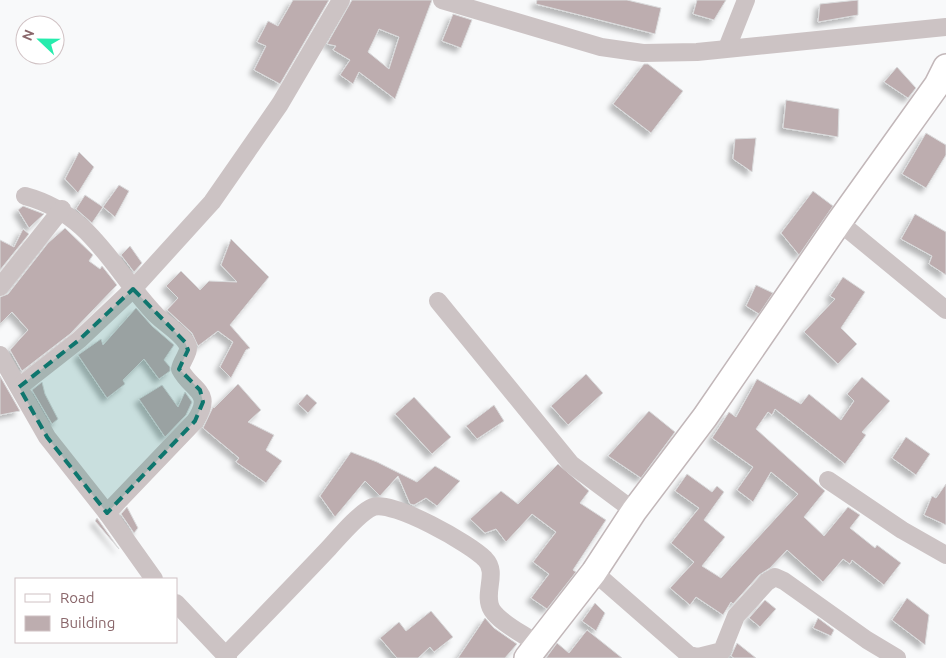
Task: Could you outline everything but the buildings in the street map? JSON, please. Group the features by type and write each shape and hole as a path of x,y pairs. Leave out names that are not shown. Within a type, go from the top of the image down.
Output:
{"street":[{"path":"19,387 79,340 133,289 212,202 280,104 341,0"},
{"path":"728,48 746,0"},
{"path":"449,1 602,47 626,52 669,54 946,27"},
{"path":"178,605 227,657 348,528 371,508 379,506 394,508 408,513 461,542 485,559 490,567 488,601 491,609 532,651 594,572 634,511 705,417 838,222 936,85 946,67"},
{"path":"25,196 62,210 81,224 133,289 156,315 185,342 188,350 180,369 200,390 203,402 195,422 107,513"},
{"path":"0,287 62,210"},
{"path":"838,222 946,310"},
{"path":"438,301 571,464 634,511"},
{"path":"0,355 47,437 107,513 153,578"},
{"path":"828,480 902,530 946,555"},
{"path":"594,572 689,655 698,657 726,655 736,616 767,582 775,577 784,580 866,640 897,658"}],"highlighted area":[{"path":"133,289 185,342 188,350 179,369 200,390 203,402 195,421 107,513 47,437 19,387 79,340"}]}
